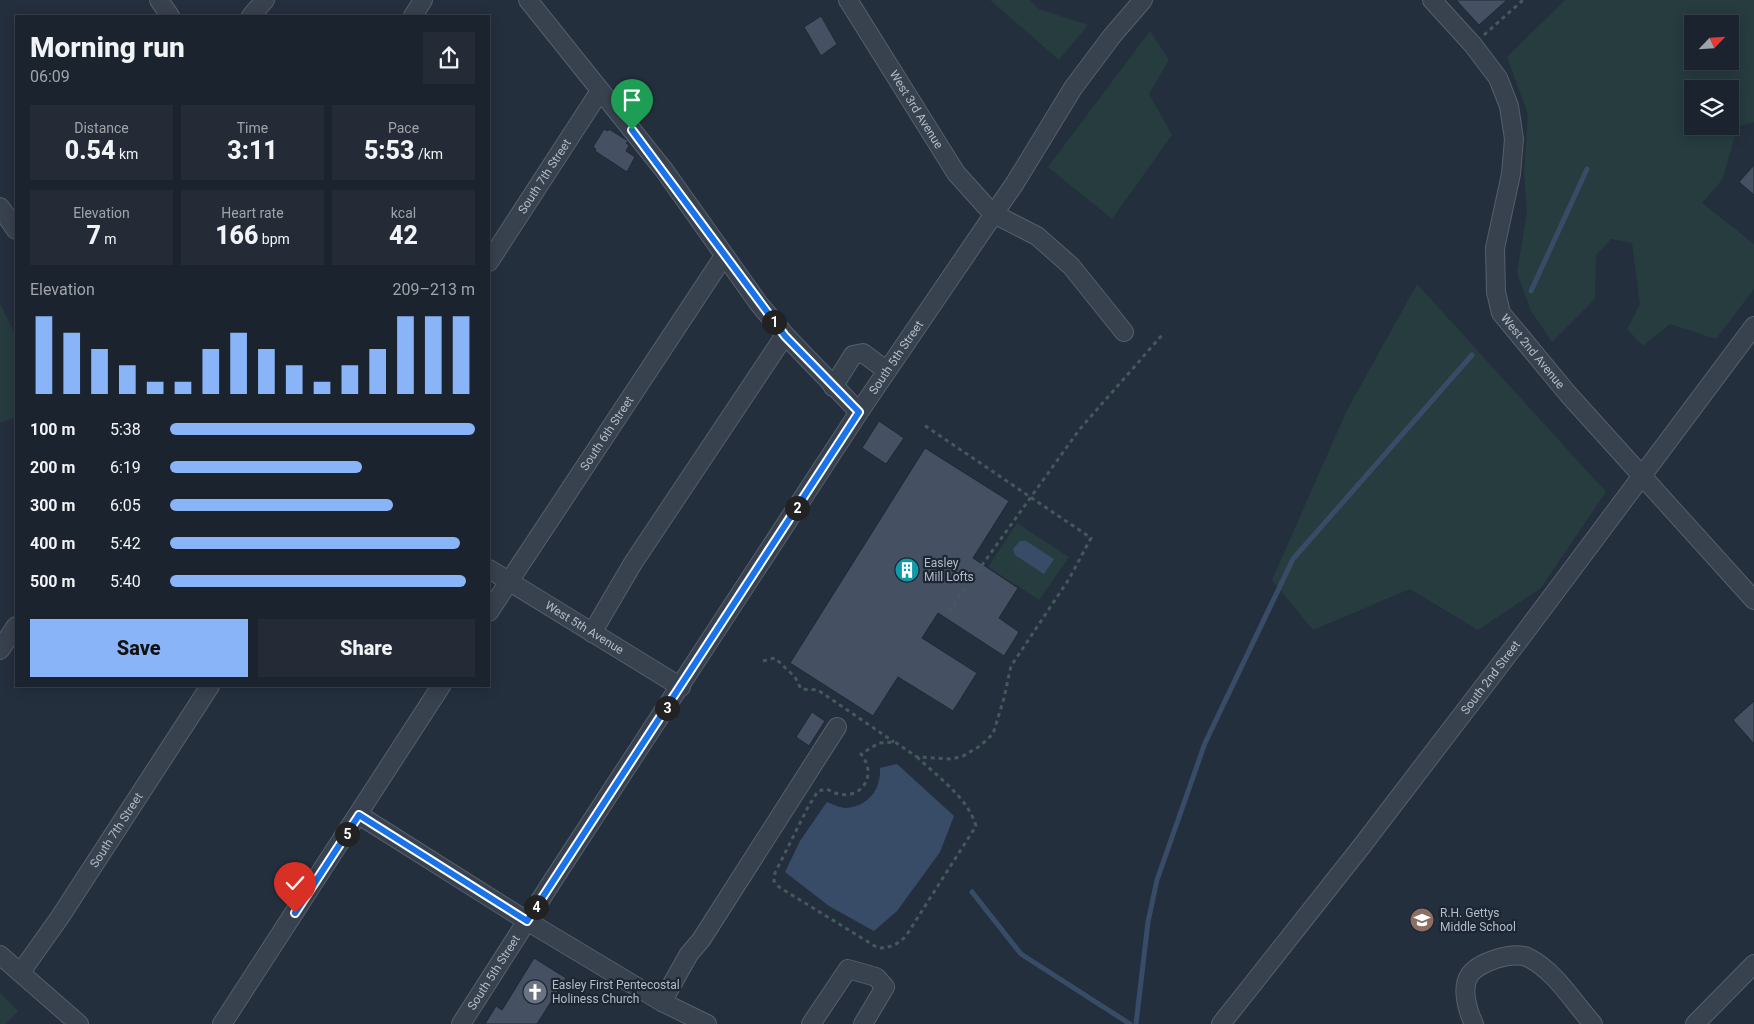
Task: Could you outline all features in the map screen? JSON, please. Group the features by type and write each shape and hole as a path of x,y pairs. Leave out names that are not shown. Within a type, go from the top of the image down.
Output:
{"street":[{"path":"159,0 169,15"},
{"path":"252,15 266,0"},
{"path":"414,15 423,0"},
{"path":"528,0 664,170 724,256 785,336 832,387 859,412"},
{"name":"West 3rd Avenue","path":"848,0 956,173 992,214"},
{"name":"South 5th Street","path":"461,1024 859,412 992,214 1015,183 1074,88 1112,36 1144,0"},
{"name":"West 2nd Avenue","path":"1432,0 1473,45 1498,78 1509,106 1514,139 1510,174 1495,248 1496,292 1501,314 1568,394 1754,600"},
{"name":"South 7th Street","path":"490,260 600,91"},
{"path":"0,207 15,229"},
{"path":"992,214 1037,236 1071,266 1124,332"},
{"name":"South 6th Street","path":"490,610 724,256"},
{"name":"South 2nd Street","path":"1221,1024 1373,832 1754,326"},
{"path":"592,633 632,563 785,336"},
{"path":"832,387 853,355 858,352 863,353 887,371"},
{"name":"West 5th Avenue","path":"490,570 681,687"},
{"path":"0,650 15,628"},
{"name":"South 7th Street","path":"21,972 60,917 209,687"},
{"path":"222,1024 440,687"},
{"path":"662,1002 689,954 701,940 837,727"},
{"path":"359,815 527,921 695,1021"},
{"path":"0,955 80,1024"},
{"path":"1474,1024 1466,996 1469,976 1484,962 1507,956 1527,956 1541,967 1593,1024"},
{"path":"1697,1023 1754,964"},
{"path":"811,1024 848,969 876,976 885,986 863,1024"}],"path":[{"path":"1473,45 1522,0"},
{"path":"949,611 1079,430 1163,334"},
{"path":"917,757 952,759 963,756 980,746 993,734 1011,666 1069,579 1091,538 924,425"},
{"path":"764,661 775,658 791,672 801,689 818,690 917,757 963,802 972,815 976,826 906,936 898,944 887,948 878,948 780,887 774,881 775,873 818,791 828,789 836,794 847,796 857,792 865,784 869,774 868,762 861,754 879,743 894,742"}],"green space":[{"path":"990,0 1030,0 1039,9 1088,25 1059,60"},
{"path":"1565,0 1754,0 1754,122 1739,126 1739,80 1684,80 1684,135 1735,135 1722,180 1702,203 1754,244 1754,289 1716,339 1670,324 1643,346 1627,329 1640,304 1632,243 1611,239 1596,255 1595,299 1552,342 1531,311 1517,273 1527,211 1524,172 1528,114 1507,57"},
{"path":"1150,31 1169,60 1149,94 1172,135 1112,219 1048,167"},
{"path":"1417,284 1606,492 1541,588 1478,630 1410,589 1313,630 1272,580 1347,410"},
{"path":"0,304 15,334 15,417 0,423"},
{"path":"1017,523 1069,557 1039,600 988,567"},
{"path":"0,993 18,1011 6,1024 0,1024"}],"water":[{"path":"1020,541 1026,541 1054,559 1044,574 1015,555 1013,549"},
{"path":"897,764 954,816 940,852 897,911 874,931 829,906 785,872 800,841 827,802 846,808 861,804 876,789 880,768"}],"building":[{"path":"1456,0 1507,0 1479,25"},
{"path":"821,16 837,44 821,56 804,27"},
{"path":"604,129 608,131 609,129 628,141 626,143 629,145 626,151 635,157 627,172 595,151 596,149 593,147"},
{"path":"1754,165 1754,195 1739,182"},
{"path":"879,421 904,438 886,464 862,448"},
{"name":"Easley Mill Lofts","path":"925,448 1009,501 973,558 1018,588 999,618 1019,632 1004,656 938,613 922,638 977,673 953,711 898,677 873,716 790,663"},
{"path":"1754,701 1754,744 1733,720"},
{"path":"812,712 825,721 809,746 796,737"},
{"name":"Easley First Pentecostal Holiness Church","path":"534,958 566,978 537,1024 485,1024 496,1006 502,1010"}],"waterway":[{"path":"1531,291 1587,169"},
{"path":"1136,1024 1148,922 1157,880 1205,743 1293,559 1472,355"},
{"path":"972,892 1021,954 1130,1024"}],"place":[{"name":"Easley Mill Lofts","path":"907,570"},
{"name":"R.H. Gettys Middle School","path":"1422,920"},
{"name":"Easley First Pentecostal Holiness Church","path":"535,992"}],"route":[{"path":"295,913 359,815 527,921 859,412 832,387 785,336 759,304 664,170 632,130"}]}
